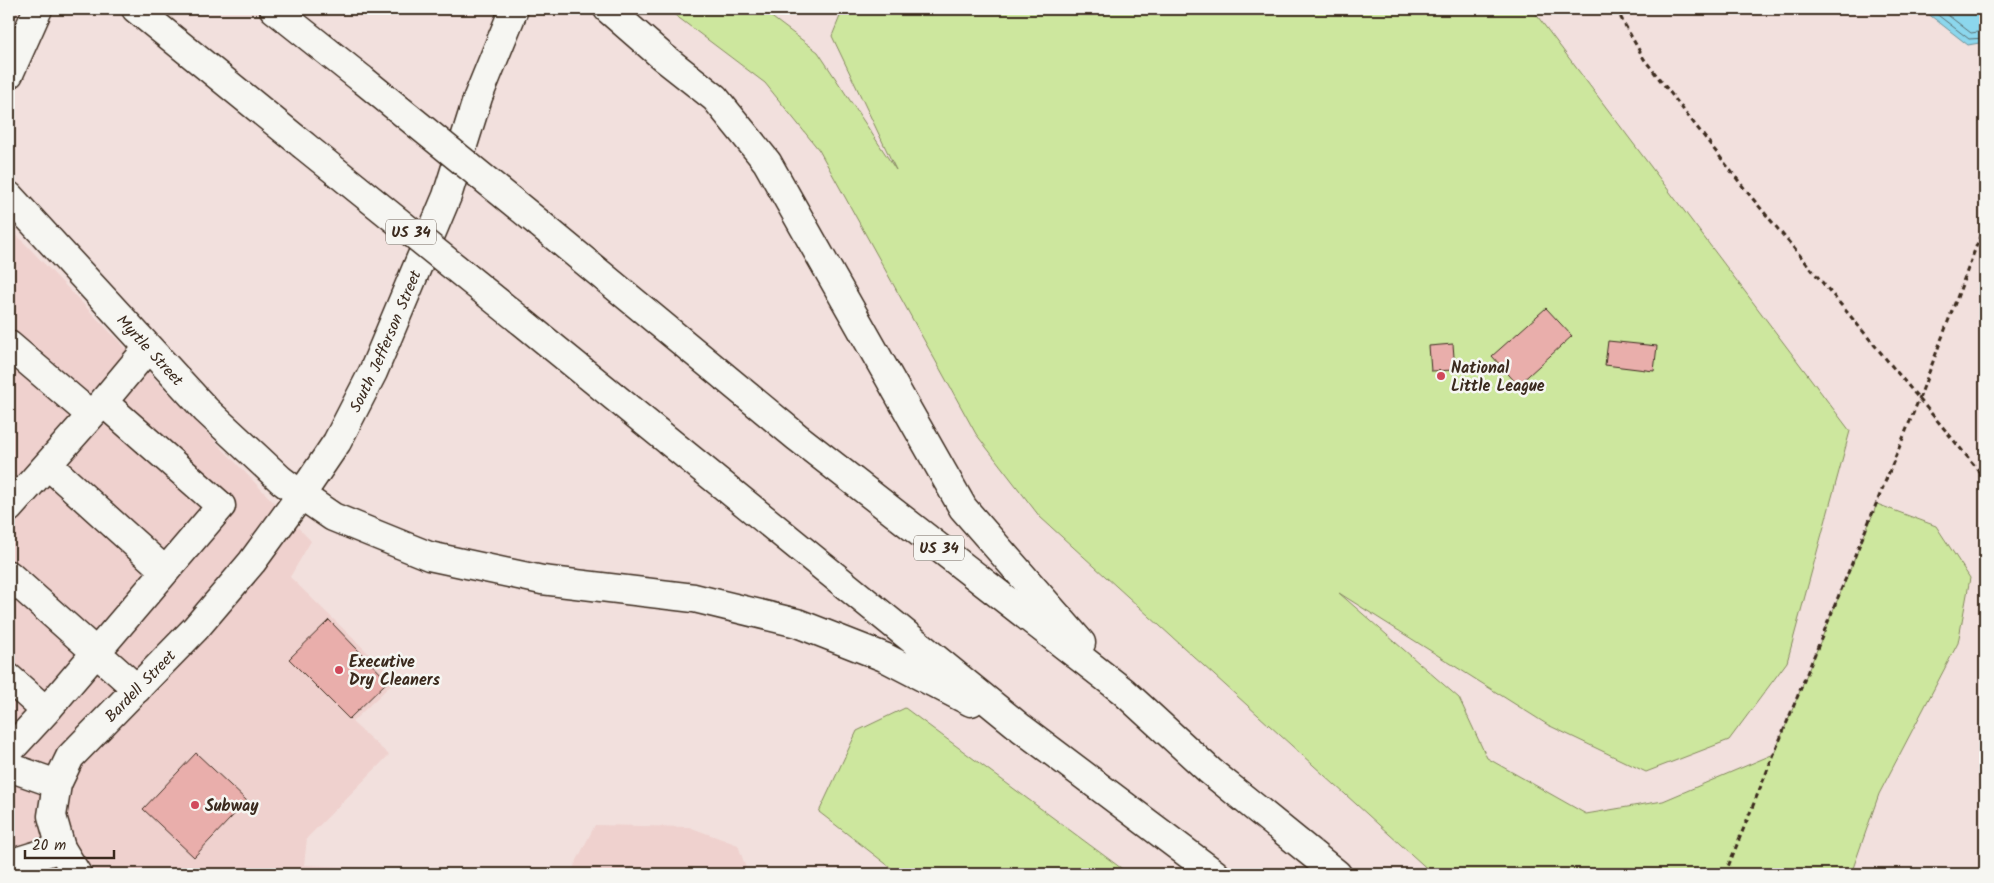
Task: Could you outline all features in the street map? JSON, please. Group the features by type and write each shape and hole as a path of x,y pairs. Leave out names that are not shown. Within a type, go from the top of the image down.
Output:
{"main road":[{"path":"9,74 38,9"},
{"name":"US 34","path":"274,9 540,224 797,437 1123,691 1210,771 1337,874"},
{"name":"South Jefferson Street","path":"301,495 337,442 372,372 447,196 478,98 514,9"},
{"path":"608,9 663,57 716,98 767,162 963,508 1123,691"},
{"name":"US 34","path":"142,14 1021,728 1215,874"},
{"name":"Myrtle Street","path":"9,196 206,410 281,480 333,517 429,556 542,580 694,598 798,623 884,658 1021,728"},
{"path":"9,344 97,409 220,506 46,711 9,751"},
{"path":"9,508 97,409 148,348"},
{"path":"48,465 165,571"},
{"name":"Bardell Street","path":"77,874 61,848 52,816 57,784 70,757 201,622 252,562 301,495"},
{"path":"9,575 137,689"},
{"path":"9,678 46,711"},
{"path":"9,766 57,784"},
{"path":"9,864 61,848"}],"path":[{"path":"1616,9 1644,59 1748,193 1985,478"},
{"path":"1725,874 1920,400 1985,223"}],"shaded area":[{"path":"9,227 311,541 290,577 396,680 352,722 389,755 307,838 304,865 367,868 367,874 9,874"},
{"path":"595,825 689,827 738,845 748,874 570,874"}],"green space":[{"name":"National Little League","path":"667,9 761,9 818,52 896,170 832,36 843,9 1532,9 1850,431 1787,662 1729,740 1646,772 1548,725 1339,593 1459,698 1487,758 1586,814 1663,801 1774,754 1877,504 1936,526 1970,578 1958,643 1879,794 1851,874 1433,874 1040,517 976,434 819,150 765,83"},
{"path":"905,708 1129,874 899,874 819,812 857,731"}],"water":[{"path":"1922,9 1985,9 1985,42 1968,45"}],"building":[{"path":"1546,308 1572,336 1518,385 1492,356"},
{"path":"1608,341 1657,346 1654,371 1605,365"},
{"path":"1453,344 1455,370 1431,371 1429,346"},
{"name":"Executive Dry Cleaners","path":"329,620 388,681 349,719 289,659"},
{"name":"Subway","path":"196,753 247,801 194,857 143,809"}],"place":[{"name":"National Little League","path":"1441,376"},
{"name":"Executive Dry Cleaners","path":"339,670"},
{"name":"Subway","path":"195,805"}]}
